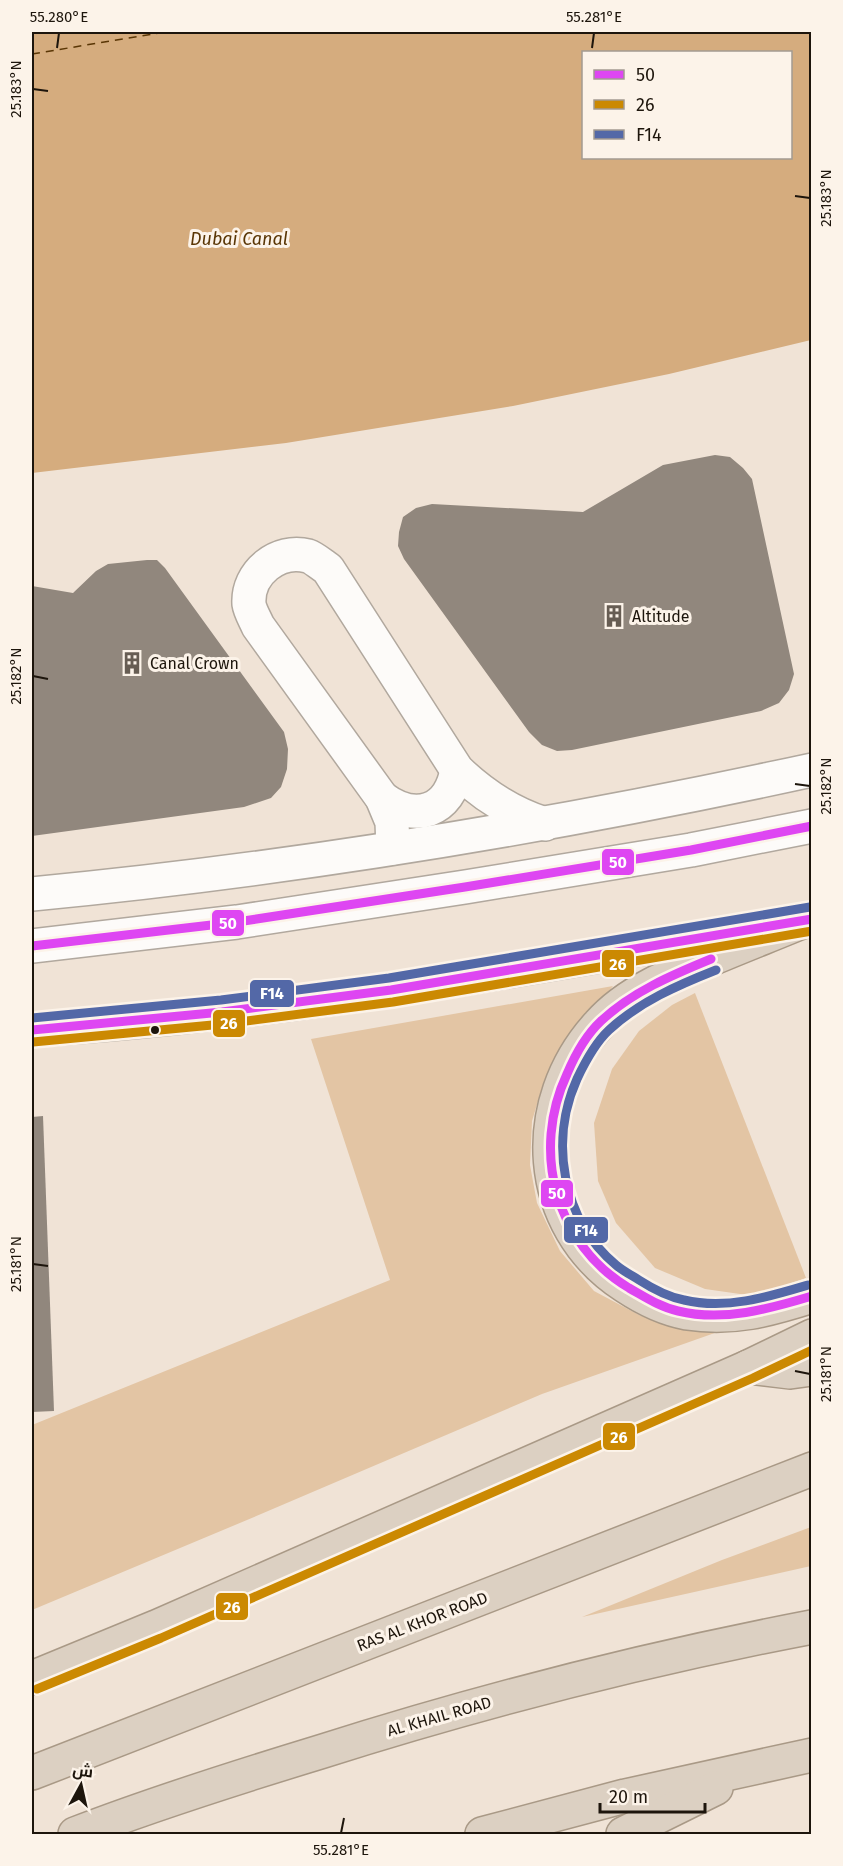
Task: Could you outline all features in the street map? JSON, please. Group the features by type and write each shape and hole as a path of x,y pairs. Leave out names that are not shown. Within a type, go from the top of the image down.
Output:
{"highway":[{"path":"810,919 665,978 625,1001 599,1023 580,1048 564,1076 554,1107 549,1138 551,1170 558,1201 577,1240 607,1274 644,1298 685,1312 729,1316 772,1308 812,1296"},
{"path":"32,1678 156,1627 748,1367 812,1336"},
{"path":"748,1367 790,1372 812,1369"},
{"name":"RAS AL KHOR ROAD","path":"32,1773 812,1470"},
{"name":"AL KHAIL ROAD","path":"75,1834 245,1774 406,1725 568,1681 732,1642 812,1627"},
{"path":"482,1834 625,1796 812,1755"},
{"path":"623,1834 757,1766"}],"street":[{"path":"393,848 392,822 382,798 258,626 249,605 252,583 266,565 286,555 309,556 328,568 457,770 506,809 545,824"},
{"path":"382,798 394,807 408,811 422,811 436,806 451,790 457,770"},
{"path":"32,894 305,862 545,824 812,770"},
{"path":"32,946 237,922 465,887 691,850 812,826"},
{"path":"32,1030 222,1012 392,990 810,919"}],"shaded area":[{"path":"613,986 567,1042 544,1081 532,1121 530,1165 537,1203 560,1251 594,1291 641,1316 726,1329 542,1394 32,1610 32,1425 390,1280 311,1039"},
{"path":"695,993 806,1278 754,1296 705,1289 655,1268 616,1223 598,1181 594,1123 612,1069 639,1031 672,1005"},
{"path":"811,1527 811,1566 582,1617 722,1560"}],"water":[{"name":"Dubai Canal","path":"32,32 811,32 811,340 669,374 513,406 286,443 32,473"}],"building":[{"name":"Altitude","path":"715,455 730,457 752,479 794,674 789,690 779,703 761,711 572,750 557,751 542,745 529,732 404,559 398,546 403,517 416,508 432,504 583,512 663,465"},
{"name":"Canal Crown","path":"157,560 165,568 284,732 288,749 287,769 281,787 271,798 244,807 32,836 32,586 73,593 96,571 108,564"},
{"path":"43,1116 54,1411 32,1412 32,1117"}],"ferry route":[{"path":"32,54 165,32"}],"transit line":[{"name":"50","path":"32,946 237,922 465,887 691,850 812,826"},
{"name":"F14","path":"32,1018 221,1000 389,978 810,907"},
{"name":"50","path":"32,1030 222,1012 391,990 812,919"},
{"name":"26","path":"33,1042 223,1024 393,1002 812,931"},
{"name":"50","path":"711,959 667,978 626,1001 601,1021 586,1039 570,1067 556,1103 551,1134 551,1164 557,1193 567,1221 583,1247 604,1269 629,1288 665,1307 695,1314 729,1315 812,1296"},
{"name":"F14","path":"716,970 673,988 633,1011 609,1030 591,1053 577,1079 568,1103 564,1128 563,1153 566,1178 573,1203 583,1226 598,1247 616,1265 672,1297 700,1303 731,1303 762,1298 808,1285"},
{"name":"26","path":"37,1689 161,1638 812,1350"}],"place":[{"name":"Altitude","path":"614,616"},
{"name":"Canal Crown","path":"132,663"}]}
